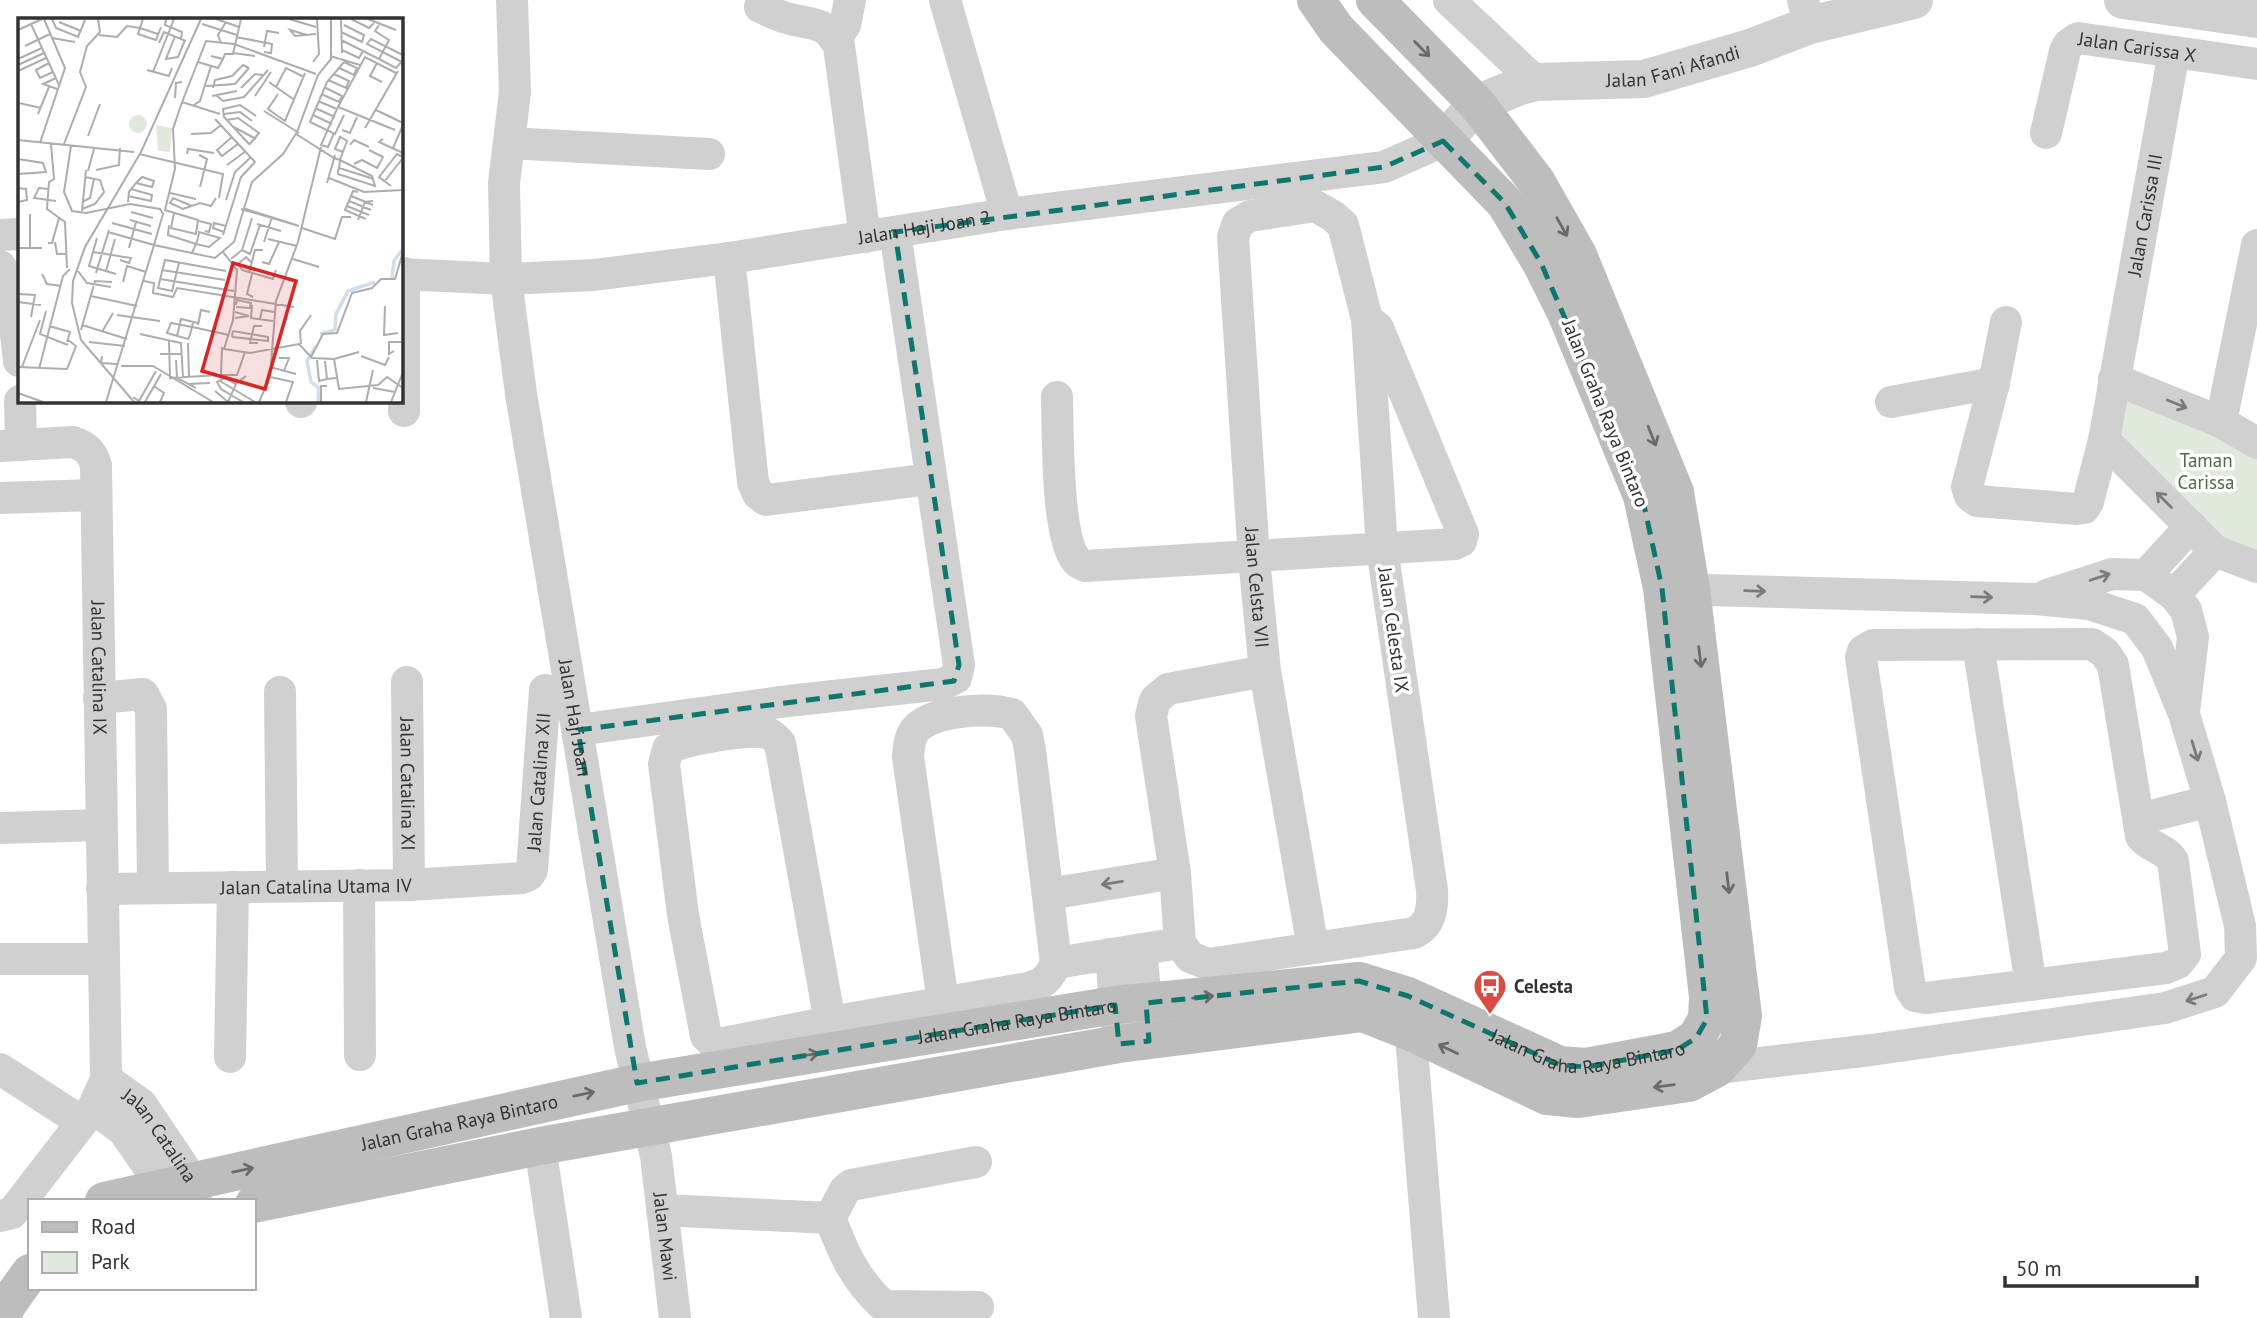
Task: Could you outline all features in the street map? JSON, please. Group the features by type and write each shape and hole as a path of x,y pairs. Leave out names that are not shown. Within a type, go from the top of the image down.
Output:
{"main road":[{"name":"Jalan Graha Raya Bintaro","path":"121,1199 180,1192 637,1083 1130,1004 1359,981 1547,1096 1578,1099 1689,1083 1717,1068 1738,1045 1743,1016 1677,589 1642,496 1548,276 1505,203 1336,29 1316,0"},
{"name":"Jalan Graha Raya Bintaro","path":"256,1204 540,1146 652,1141 1134,1043 1363,1013 1409,1014 1560,1065 1586,1067 1677,1050 1696,1038 1707,1019 1708,998 1677,589 1675,492 1577,256 1536,181 1477,104 1375,0"},
{"path":"2,1318 7,1305 28,1276"},
{"path":"24,1318 49,1290"}],"street":[{"name":"Jalan Haji Joan","path":"512,0 515,92 504,183 506,279 521,394 637,1083 652,1141"},
{"path":"835,38 845,25 850,0"},
{"path":"944,0 1007,214"},
{"path":"1449,0 1536,82"},
{"name":"Jalan Fani Afandi","path":"1443,141 1477,104 1520,86 1536,82 1644,79 1750,48 1807,13 1913,0"},
{"path":"2123,0 2257,19"},
{"path":"578,730 951,682 956,678 959,665 930,480 839,46 831,32 822,25 786,18 761,7"},
{"name":"Jalan Carissa X","path":"2046,133 2064,51 2078,38 2257,64"},
{"name":"Jalan Carissa III","path":"1994,383 1967,486 1970,496 1977,501 2084,508 2088,502 2104,440 2174,52"},
{"name":"Jalan Haji Joan 2","path":"402,274 506,279 594,275 729,258 1007,214 1384,167 1443,141"},
{"path":"509,143 709,154"},
{"name":"Jalan Celesta IX","path":"1238,223 1250,216 1315,206 1334,216 1343,225 1367,319 1382,548 1432,890 1432,910 1423,929 1414,933 1313,948"},
{"name":"Jalan Celsta VII","path":"1238,223 1233,237 1254,558 1265,671 1313,948"},
{"path":"0,235 18,234"},
{"path":"2221,422 2257,245"},
{"path":"729,258 752,482 758,494 766,500 930,480"},
{"path":"0,266 10,281 18,352"},
{"path":"402,274 404,411"},
{"name":"Jalan Celesta IX","path":"1367,319 1378,328 1463,534 1461,541 1455,544 1382,548"},
{"path":"1891,402 1994,383 2006,322"},
{"path":"2114,379 2221,422 2257,443"},
{"path":"1058,397 1060,503 1069,544 1076,560 1084,566 1254,558 1382,548"},
{"path":"10,445 20,402"},
{"path":"2104,440 2215,551 2257,567"},
{"name":"Jalan Catalina IX","path":"10,445 73,442 82,444 94,458 96,466 106,1079"},
{"path":"0,498 95,495"},
{"path":"2146,575 2191,526"},
{"path":"2174,595 2215,551"},
{"path":"2035,599 2112,574 2146,575 2174,595 2186,610 2193,637 2184,715"},
{"path":"1677,589 2035,599 2089,604 2136,619 2157,648 2184,715 2210,801 2249,963 2215,992 2165,1008 1871,1050 1717,1068 1677,1050"},
{"path":"1978,644 2031,985"},
{"path":"1978,644 2092,644 2105,653 2113,665 2142,838 2173,861 2185,954 2178,962 2166,968 1926,999 1915,996 1910,988 1861,658 1863,651 1873,645 1978,644"},
{"path":"1265,671 1168,688 1155,700 1151,716 1175,873 1180,943 1189,957 1208,964 1313,948"},
{"name":"Jalan Catalina XI","path":"407,682 409,885"},
{"name":"Jalan Catalina XII","path":"529,875 533,870 545,690"},
{"path":"280,692 282,886"},
{"path":"99,698 143,694 151,709 153,888"},
{"path":"830,1022 779,743 775,737 763,732 700,738 679,742 668,748 664,764 683,915 706,1036 713,1043 724,1043 1039,985 1048,979 1056,962 1030,750 1027,735 1012,714 981,711 947,715 929,721 915,730 909,744 908,757 943,1002"},
{"path":"2139,819 2210,801"},
{"path":"0,828 101,825"},
{"path":"1048,894 1175,873"},
{"name":"Jalan Catalina Utama IV","path":"102,889 409,885 522,878 529,875"},
{"path":"359,885 360,1055"},
{"path":"230,1057 233,887"},
{"path":"1056,962 1180,943"},
{"path":"1126,951 1134,1043"},
{"path":"0,959 104,959"},
{"path":"1409,1014 1434,1318"},
{"name":"Jalan Catalina","path":"0,1069 87,1115 123,1130 180,1192"},
{"path":"0,1216 12,1213 87,1115 106,1079"},
{"name":"Jalan Catalina","path":"106,1079 141,1104 180,1192"},
{"name":"Jalan Mawi","path":"652,1141 676,1318"},
{"path":"540,1146 566,1318"},
{"path":"830,1218 845,1190 852,1185 976,1162"},
{"path":"663,1210 830,1218"},
{"path":"830,1218 850,1265 865,1289 884,1306 978,1307"}],"highlighted area":[{"path":"1443,141 1505,203 1541,263 1642,496 1662,588 1707,1019 1696,1038 1677,1050 1586,1067 1560,1065 1408,996 1359,981 1146,1003 1149,1041 1119,1044 1115,1005 637,1083 578,730 954,681 959,665 895,232 1384,167"}],"green space":[{"name":"Taman Carissa","path":"2114,379 2257,443 2257,567 2104,440"}],"place":[{"name":"Celesta","path":"1490,1016"}]}
